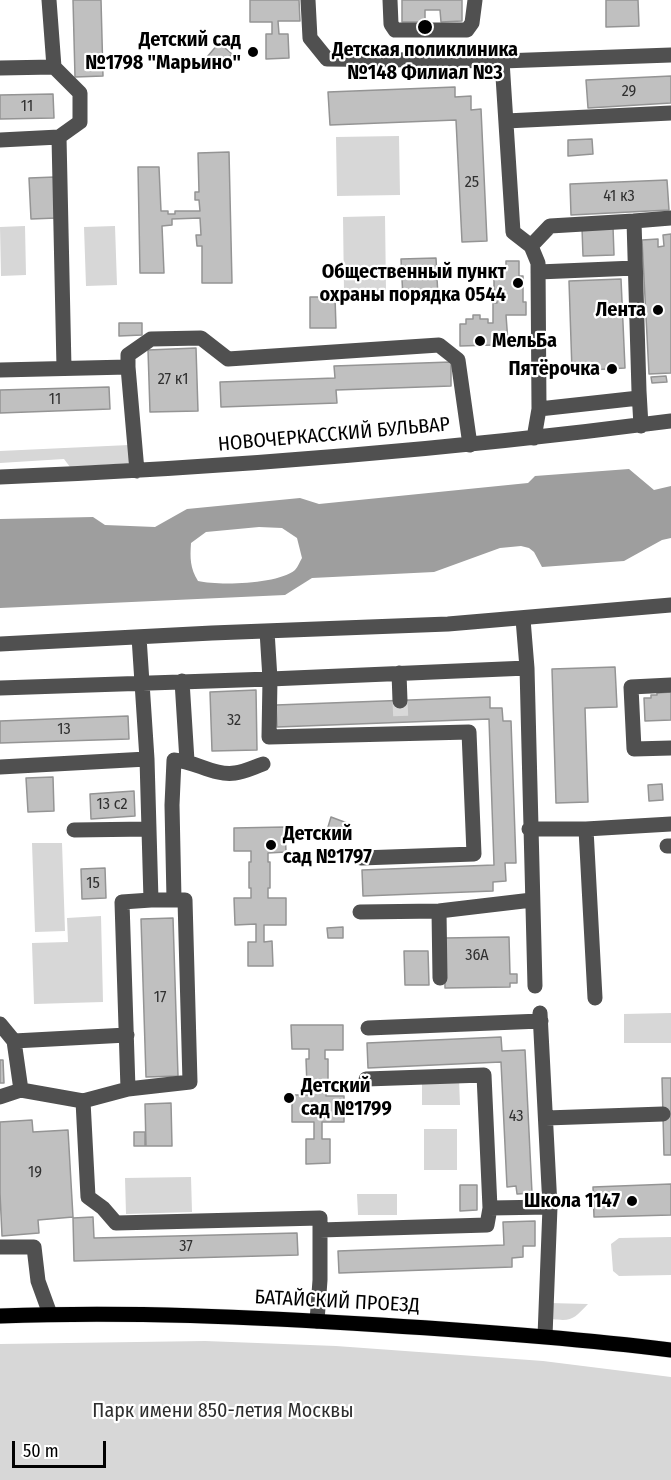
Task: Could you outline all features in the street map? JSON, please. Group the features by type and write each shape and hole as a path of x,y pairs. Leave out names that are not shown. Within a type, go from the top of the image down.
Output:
{"main road":[{"name":"БАТАЙСКИЙ ПРОЕЗД","path":"0,1316 50,1314 316,1321 545,1336 671,1350"}],"street":[{"path":"0,140 59,137 80,122 80,93 54,67 49,0"},
{"path":"308,0 310,38 327,59 502,61 671,55"},
{"path":"390,0 391,24 395,30 467,30 472,24 475,0"},
{"path":"502,61 513,232 531,246 538,263 539,409 534,438"},
{"path":"0,68 54,67"},
{"path":"506,121 671,113"},
{"path":"59,137 64,368"},
{"path":"531,246 550,226 671,218"},
{"path":"633,221 642,426"},
{"path":"538,272 635,268"},
{"path":"137,471 128,355 151,339 201,338 228,358 439,345 458,360 470,445"},
{"path":"0,370 128,367"},
{"path":"539,409 639,398"},
{"name":"НОВОЧЕРКАССКИЙ БУЛЬВАР","path":"0,477 137,471 470,445 671,421"},
{"path":"0,644 448,624 671,605"},
{"path":"523,619 527,668 529,829 535,986"},
{"path":"267,631 270,679 269,737 401,728 469,732 474,854 361,858"},
{"path":"139,637 147,759 151,900"},
{"path":"0,688 527,668"},
{"path":"399,674 400,701"},
{"path":"182,681 187,761"},
{"path":"671,684 632,687 633,749 671,748"},
{"path":"0,767 147,759"},
{"path":"174,899 172,805 174,760 187,761 214,771 234,774 263,764"},
{"path":"529,829 586,829 671,824"},
{"path":"74,830 149,829"},
{"path":"586,829 595,998"},
{"path":"0,1097 21,1090 82,1101 128,1089 190,1082 185,900 122,902 128,1089"},
{"path":"360,912 439,911 532,900"},
{"path":"439,911 440,978"},
{"path":"368,1028 540,1017 550,1207 545,1336"},
{"path":"0,1024 14,1041 21,1090"},
{"path":"14,1041 127,1035"},
{"path":"320,1230 487,1225 490,1208 484,1075 366,1079"},
{"path":"82,1101 88,1197 103,1208 116,1223 320,1218 320,1280 316,1321"},
{"path":"546,1118 663,1114"},
{"path":"490,1208 550,1207"},
{"path":"0,1247 34,1247 38,1281 50,1314"}],"green space":[{"path":"399,136 400,195 337,196 336,137"},
{"path":"385,216 386,291 344,292 343,217"},
{"path":"25,226 26,275 1,276 0,227"},
{"path":"115,226 117,285 86,286 84,227"},
{"path":"129,445 132,463 70,467 64,459 0,463 0,451"},
{"path":"32,843 62,843 65,931 35,932"},
{"path":"101,916 103,1002 34,1004 32,943 68,942 67,918"},
{"path":"671,1013 671,1043 624,1043 624,1014"},
{"path":"422,1079 459,1079 460,1105 422,1105"},
{"path":"424,1129 457,1129 457,1170 424,1170"},
{"path":"191,1177 192,1212 126,1214 125,1178"},
{"path":"357,1194 397,1194 397,1215 358,1215"},
{"path":"671,1237 671,1275 619,1276 613,1271 611,1244 619,1238"},
{"path":"549,1303 588,1304 573,1318 559,1320 552,1319"},
{"name":"Парк имени 850-летия Москвы","path":"205,1341 336,1346 543,1361 671,1377 671,1480 0,1480 0,1344"}],"shaded area":[{"path":"629,469 654,490 671,486 671,538 662,540 624,561 542,567 534,552 521,546 500,548 434,572 312,578 285,595 0,608 0,519 93,517 105,525 155,527 187,509 300,498 319,504 528,483 535,476","holes":["259,527 282,528 297,538 302,558 295,570 287,575 248,583 198,581 191,563 191,543 206,532"]}],"building":[{"path":"73,0 101,0 103,76 75,77"},
{"path":"250,0 299,0 300,21 278,21 279,34 288,34 289,58 266,59 266,34 272,34 272,22 250,22"},
{"path":"402,0 462,0 462,21 441,22 440,10 425,10 425,22 402,22"},
{"path":"606,0 638,0 639,26 606,27"},
{"path":"219,43 232,54 220,68 207,57"},
{"path":"671,76 671,103 588,108 586,80"},
{"path":"455,87 455,97 471,96 471,110 481,109 487,241 462,242 456,120 330,125 328,92"},
{"path":"53,94 54,118 0,119 0,95"},
{"path":"592,139 593,154 568,156 568,140"},
{"path":"229,152 232,283 202,283 202,246 197,246 196,235 201,235 200,218 172,219 172,225 162,226 164,273 140,273 138,167 159,167 161,211 175,214 175,211 200,211 199,200 195,200 195,192 199,192 198,153"},
{"path":"55,177 57,218 31,219 29,178"},
{"path":"667,180 669,210 571,215 570,184"},
{"path":"613,227 614,255 583,256 582,228"},
{"name":"Лента","path":"671,234 671,373 649,374 642,240 658,239 658,247 664,246 663,235"},
{"path":"436,258 438,297 403,299 401,259"},
{"path":"506,261 519,261 519,276 523,276 523,302 526,302 526,315 506,315 508,342 460,346 460,324 466,324 466,319 473,319 473,315 480,315 480,319 488,319 488,323 493,323 493,303 497,303 497,298 489,296 489,291 494,291 494,266 506,266"},
{"path":"621,279 625,368 572,371 569,281"},
{"path":"310,297 335,297 336,328 310,328"},
{"path":"119,323 142,323 142,335 119,336"},
{"path":"196,348 198,411 150,412 148,350"},
{"path":"451,362 451,386 336,390 337,403 221,407 220,382 335,378 334,366"},
{"path":"666,376 667,382 652,383 651,377"},
{"path":"109,387 110,409 0,413 0,390"},
{"path":"615,667 617,707 585,708 588,802 556,803 552,669"},
{"path":"256,690 257,750 212,751 210,692"},
{"path":"671,692 671,720 645,721 644,698 651,698 651,695 657,695 657,693"},
{"path":"490,697 490,708 502,708 503,721 511,721 516,863 505,863 506,881 493,882 493,891 363,896 362,870 494,865 489,719 277,727 276,705"},
{"path":"128,716 129,739 0,743 0,721"},
{"path":"53,777 54,811 28,812 26,778"},
{"path":"662,784 663,800 649,801 648,785"},
{"path":"134,791 135,816 91,819 90,794"},
{"path":"331,817 347,823 343,833 328,827"},
{"path":"285,827 286,852 268,853 270,888 268,888 268,898 286,898 286,925 264,925 264,942 272,941 273,966 248,966 248,942 256,942 256,924 235,925 234,898 251,898 249,862 251,862 251,851 234,851 234,828"},
{"path":"105,868 106,898 82,899 81,869"},
{"path":"173,918 178,1076 146,1077 141,919"},
{"path":"343,927 343,938 328,938 327,928"},
{"path":"509,937 510,974 517,974 517,983 510,983 510,987 445,988 444,938"},
{"path":"404,951 428,951 429,985 405,985"},
{"path":"291,1025 343,1025 343,1050 325,1050 325,1059 328,1059 326,1096 344,1096 344,1122 322,1122 322,1139 330,1139 330,1163 306,1164 306,1139 314,1139 314,1122 292,1122 292,1095 309,1095 306,1059 309,1059 309,1049 292,1049"},
{"path":"501,1037 502,1051 525,1050 532,1193 517,1194 516,1186 507,1187 501,1062 368,1068 367,1043"},
{"path":"0,1060 3,1060 4,1083 0,1083"},
{"name":"Школа 1147","path":"662,1078 671,1078 671,1155 664,1155"},
{"path":"171,1103 172,1146 146,1146 145,1104"},
{"path":"32,1120 33,1132 68,1130 73,1217 38,1220 39,1233 2,1236 0,1122"},
{"path":"134,1132 145,1132 145,1146 134,1146"},
{"name":"Школа 1147","path":"671,1184 671,1215 594,1217 593,1187"},
{"path":"460,1185 477,1185 477,1210 460,1211"},
{"path":"93,1217 94,1238 297,1233 298,1255 74,1261 73,1218"},
{"path":"535,1221 535,1246 523,1246 523,1257 512,1258 512,1267 339,1273 338,1251 504,1245 503,1222"}],"tunnel":[{"path":"400,701 401,723"}],"place":[{"name":"Детская поликлиника №148 Филиал №3","path":"425,27"},
{"name":"Детский сад №1798 \"Марьино\"","path":"253,52"},
{"name":"Общественный пункт охраны порядка 0544","path":"518,283"},
{"name":"Лента","path":"658,310"},
{"name":"МельБа","path":"480,341"},
{"name":"Пятёрочка","path":"612,369"},
{"name":"Детский сад №1797","path":"271,845"},
{"name":"Детский сад №1799","path":"289,1098"},
{"name":"Школа 1147","path":"632,1201"}]}
